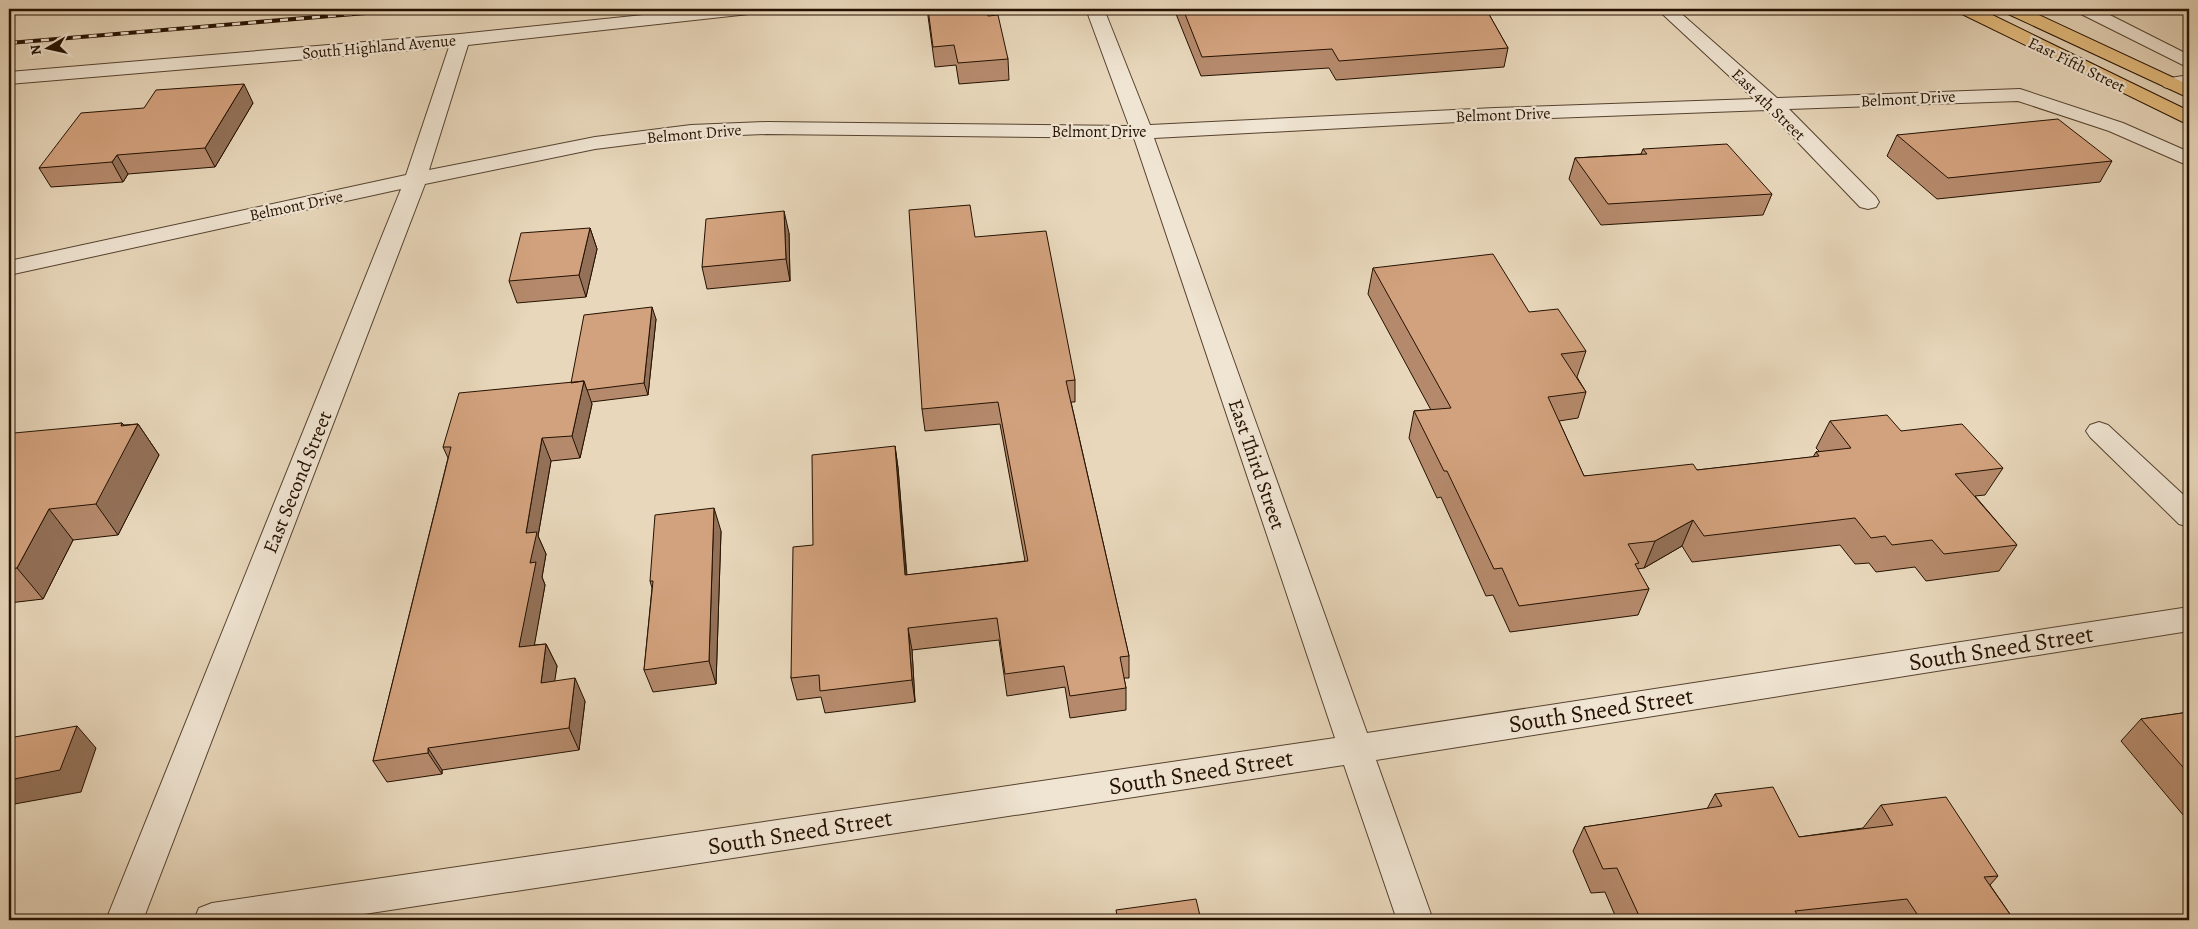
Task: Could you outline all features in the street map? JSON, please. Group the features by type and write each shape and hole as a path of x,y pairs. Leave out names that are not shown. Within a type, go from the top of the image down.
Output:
{"main road":[{"name":"East Fifth Street","path":"1966,9 2189,120"},
{"name":"East Fifth Street","path":"2012,9 2180,82 2189,92"}],"street":[{"name":"South Highland Avenue","path":"9,78 460,40 749,9"},
{"name":"East Third Street","path":"1095,9 1142,132 1414,920"},
{"name":"East 4th Street","path":"1666,9 1773,105 1868,202"},
{"path":"2085,9 2189,62"},
{"name":"East Second Street","path":"124,920 416,179 460,40"},
{"name":"Belmont Drive","path":"9,268 416,179 595,143 692,131 767,128 1142,132 1495,114 1773,105 1950,96 2020,95 2116,127 2189,160"},
{"path":"2099,431 2189,517"},
{"name":"South Sneed Street","path":"212,920 1355,748 2189,619"}],"building":[{"path":"928,9 986,9 988,16 998,15 1008,59 958,63 954,45 933,47"},
{"path":"1183,9 1486,9 1508,48 1339,61 1332,49 1202,57"},
{"path":"244,84 205,148 117,155 112,162 39,168 81,113 144,108 156,90"},
{"path":"2058,119 2112,161 1948,178 1897,135"},
{"path":"1727,144 1772,194 1608,204 1575,158 1647,154 1643,149"},
{"path":"970,205 975,237 1046,231 1075,380 1066,381 1129,656 1120,657 1126,688 1070,696 1064,666 1005,674 997,618 908,628 912,680 820,691 819,675 791,678 793,547 813,545 812,455 895,446 905,575 1028,561 998,402 922,409 909,210"},
{"path":"784,211 786,259 702,267 706,219"},
{"path":"590,228 579,275 509,281 521,233"},
{"path":"1493,254 1529,312 1558,309 1586,351 1561,354 1586,392 1548,397 1584,476 1693,464 1697,470 1819,456 1816,452 1851,448 1830,421 1887,415 1901,431 1962,424 2003,468 1955,474 2017,545 1944,554 1932,540 1892,545 1885,536 1871,538 1855,518 1704,536 1693,520 1655,541 1628,544 1639,563 1635,564 1649,589 1519,606 1502,568 1494,569 1447,471 1444,471 1414,411 1451,408 1373,268"},
{"path":"652,307 644,383 587,390 584,381 571,383 584,315"},
{"path":"584,381 572,436 542,438 526,533 537,532 530,563 536,562 519,647 546,644 541,683 575,678 569,728 428,748 428,753 373,761 451,447 443,447 459,393"},
{"path":"122,423 121,426 138,424 96,504 49,509 17,568 9,569 9,441 14,433"},
{"path":"714,508 709,661 644,670 653,581 650,581 655,515"},
{"path":"2189,712 2189,774 2141,719"},
{"path":"77,726 60,770 9,780 9,738"},
{"path":"1773,787 1799,837 1893,825 1881,805 1946,797 1998,876 1984,877 2014,920 1921,920 1907,899 1795,911 1800,920 1641,920 1617,868 1603,869 1584,827 1722,806 1715,794"},
{"path":"1196,899 1201,920 1118,920 1116,910"}],"railway":[{"path":"9,43 413,9"}]}
